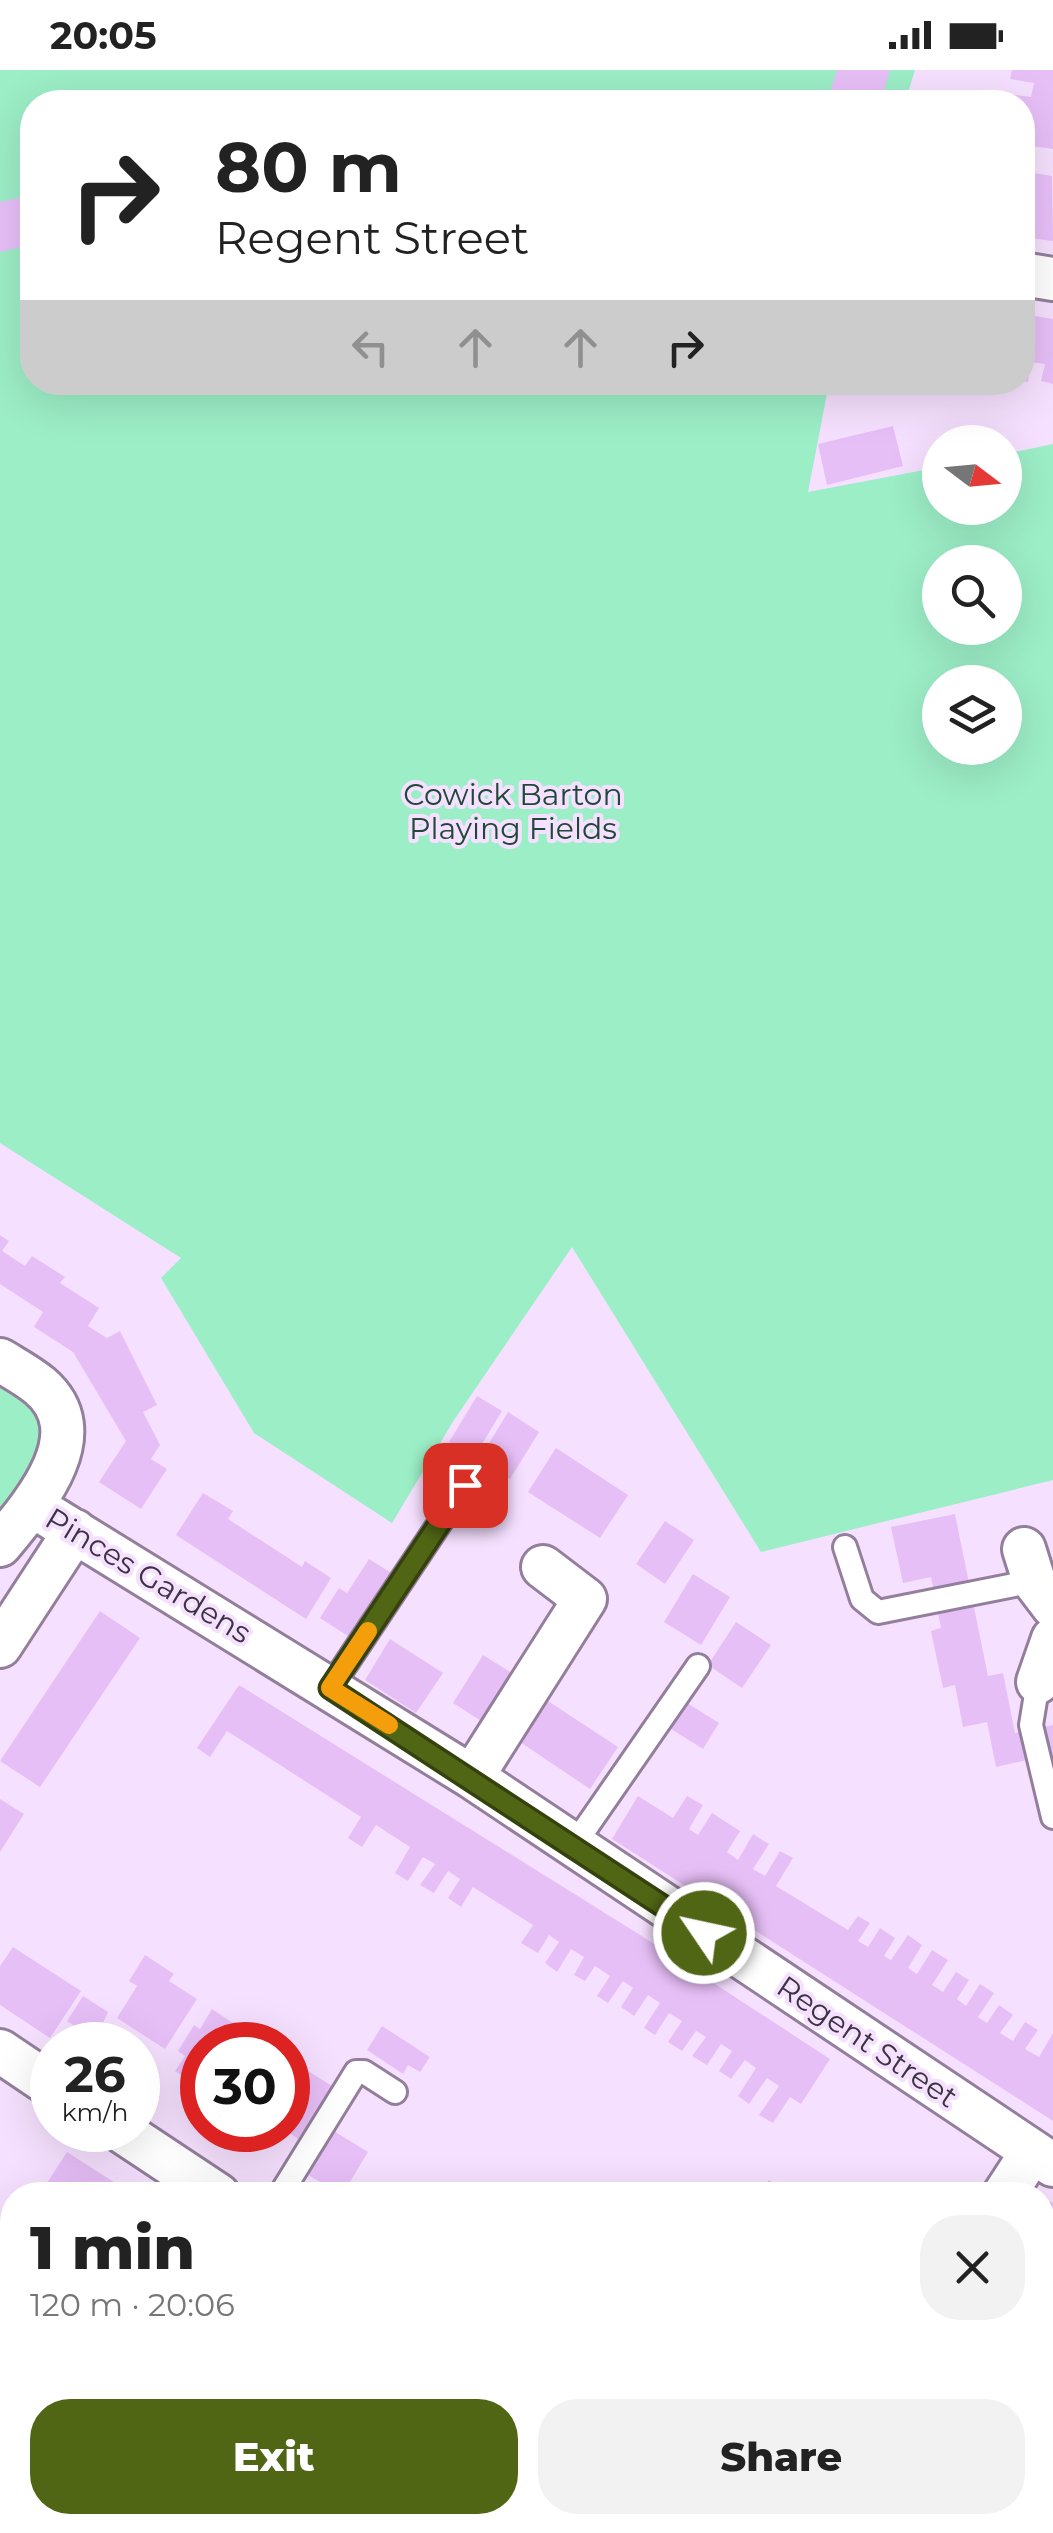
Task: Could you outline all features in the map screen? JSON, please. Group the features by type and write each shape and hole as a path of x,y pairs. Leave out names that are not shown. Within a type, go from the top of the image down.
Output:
{"street":[{"name":"Pinces Gardens","path":"0,1360 44,1388 63,1430 60,1456 32,1506 0,1545"},
{"name":"Pinces Gardens","path":"32,1506 264,1646"},
{"path":"0,1646 75,1531"},
{"path":"472,1777 584,1599 543,1567"},
{"path":"1038,1682 1053,1639"},
{"name":"Regent Street","path":"264,1646 472,1777 1042,2158"},
{"path":"0,2051 30,2071"},
{"path":"153,2152 198,2182"},
{"path":"1017,2182 1042,2158"}],"lane":[{"path":"330,1688 465,1485"},
{"path":"845,1547 862,1599 878,1612 1037,1579"},
{"path":"574,1845 698,1666"},
{"path":"1038,1682 1031,1725 1053,1817"},
{"path":"288,2182 356,2072 364,2072 395,2092"}],"green space":[{"name":"Cowick Barton Playing Fields","path":"0,70 915,70 909,90 20,90 20,395 827,395 808,492 922,470 922,525 1022,525 1022,450 1053,444 1053,1480 761,1552 572,1247 454,1420 392,1523 254,1433 161,1278 181,1258 0,1143"},
{"path":"0,1380 33,1402 47,1448 0,1525"}],"building":[{"path":"837,70 890,70 884,90 831,90"},
{"path":"1012,70 1053,70 1053,149 1035,147 1034,83 1010,79"},
{"path":"1035,173 1052,176 1053,241 1035,239"},
{"path":"20,198 20,248 0,252 0,202"},
{"path":"1035,316 1053,319 1053,384 1041,381 1045,364 1035,363"},
{"path":"893,426 903,466 827,485 818,444"},
{"path":"0,1235 9,1241 2,1251 25,1266 32,1256 65,1277 60,1283 99,1308 88,1326 107,1338 120,1331 157,1405 143,1412 160,1445 151,1459 167,1469 141,1509 99,1482 126,1441 73,1352 34,1327 43,1312 0,1284"},
{"path":"477,1396 502,1411 474,1457 449,1442"},
{"path":"508,1412 539,1432 510,1479 479,1460"},
{"path":"556,1448 628,1495 600,1538 528,1492"},
{"path":"203,1493 233,1511 228,1519 302,1567 305,1561 331,1578 306,1619 176,1535"},
{"path":"955,1514 988,1676 1003,1673 1015,1733 1053,1725 1053,1765 1049,1755 996,1767 987,1722 963,1727 955,1685 943,1688 931,1631 941,1628 931,1577 903,1583 891,1527"},
{"path":"665,1521 694,1540 665,1584 636,1564"},
{"path":"369,1559 395,1575 354,1640 320,1618 339,1588 347,1593"},
{"path":"693,1574 730,1597 701,1645 664,1622"},
{"path":"100,1611 140,1638 40,1787 0,1761"},
{"path":"736,1622 771,1645 742,1688 708,1665"},
{"path":"390,1639 443,1673 416,1713 365,1680"},
{"path":"483,1655 517,1676 486,1724 453,1703"},
{"path":"239,1685 637,1933 830,2059 801,2104 790,2097 773,2123 759,2115 779,2086 767,2078 749,2104 738,2096 756,2068 745,2060 731,2079 719,2071 732,2051 721,2044 707,2065 692,2056 706,2037 696,2031 682,2051 668,2042 682,2021 669,2013 655,2035 644,2028 660,2003 648,1995 634,2016 621,2007 633,1988 623,1981 608,2003 597,1996 610,1976 595,1966 585,1981 574,1975 584,1957 571,1949 557,1972 545,1963 559,1942 549,1935 538,1953 521,1943 533,1925 473,1887 461,1907 448,1898 460,1879 448,1871 434,1893 420,1885 435,1864 423,1857 408,1881 395,1873 410,1847 376,1825 362,1847 348,1838 361,1817 227,1731 210,1757 197,1748"},
{"path":"545,1699 618,1747 590,1789 517,1740"},
{"path":"687,1703 719,1723 703,1749 671,1729"},
{"path":"638,1796 673,1818 687,1796 703,1805 689,1829 698,1835 712,1813 740,1831 727,1852 738,1860 753,1834 769,1844 753,1869 765,1876 780,1851 793,1858 776,1886 848,1930 858,1916 870,1923 858,1941 868,1947 880,1928 895,1938 884,1956 891,1960 908,1935 922,1945 908,1968 917,1974 932,1950 948,1960 932,1985 943,1992 956,1972 969,1980 957,1999 966,2006 980,1984 994,1993 978,2017 987,2023 999,2005 1013,2015 1000,2033 1013,2041 1025,2022 1038,2030 1025,2049 1039,2057 1053,2033 1053,2121 612,1839"},
{"path":"0,1799 24,1814 0,1852"},
{"path":"13,1947 81,1991 61,2022 30,2025 0,2005 0,1966"},
{"path":"145,1955 174,1974 169,1981 197,1999 165,2049 160,2046 160,2022 123,2022 117,2018 137,1986 129,1981"},
{"path":"83,1996 108,2012 103,2022 67,2021"},
{"path":"212,2009 232,2022 204,2022"},
{"path":"382,2026 430,2057 420,2072 408,2065 403,2074 367,2050"},
{"path":"310,2072 332,2086 310,2120"},
{"path":"329,2128 368,2152 350,2182 320,2182 303,2172"},
{"path":"67,2152 114,2182 48,2182"}],"slow traffic":[{"path":"368,1631 330,1688 389,1725"}],"route":[{"path":"465,1485 330,1688 472,1777 704,1933"}]}
